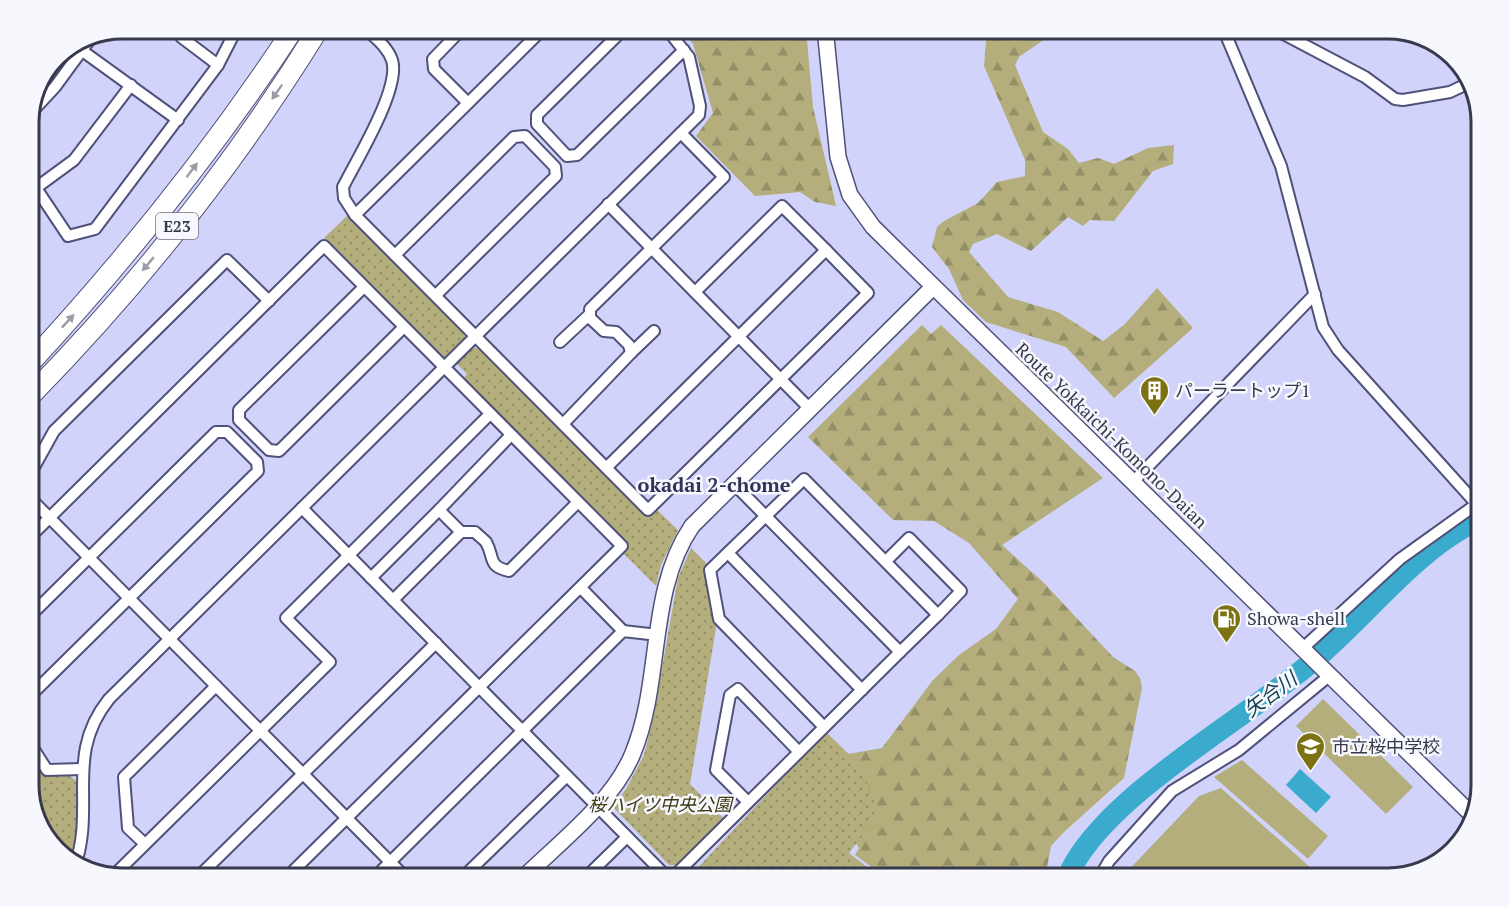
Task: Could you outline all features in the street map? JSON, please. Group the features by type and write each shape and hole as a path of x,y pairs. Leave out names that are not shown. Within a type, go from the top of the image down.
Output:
{"highway":[{"name":"E23","path":"39,353 140,239 261,79 287,39"},
{"name":"E23","path":"39,386 154,257 278,91 312,39"}],"main road":[{"name":"Route Yokkaichi-Komono-Daian","path":"826,39 838,157 850,195 873,227 1467,810"},
{"path":"534,868 616,784 633,753 644,714 668,578 677,551 692,526 933,287"}],"street":[{"path":"184,39 218,65"},
{"path":"39,200 68,236 95,229 218,65 231,39"},
{"path":"376,39 388,52 394,71 389,95 343,187 347,204 355,215 648,510 868,293 782,206 695,292"},
{"path":"452,39 433,59 434,69 468,103"},
{"path":"355,215 532,39"},
{"path":"567,156 537,124 537,115 614,39"},
{"path":"77,855 85,822 81,770 90,729 102,708 699,115 700,106 689,57 675,39"},
{"path":"1228,39 1281,166 1323,327 1338,350 1471,494"},
{"path":"1293,39 1365,77 1395,99 1403,100 1450,92 1463,86"},
{"path":"84,48 178,120"},
{"path":"555,167 567,156 577,155 684,50"},
{"path":"42,102 56,87 79,51"},
{"path":"39,186 74,160 131,85"},
{"path":"396,255 514,137 525,136 537,124"},
{"path":"560,342 590,314 590,309 724,177 681,133"},
{"path":"436,295 556,176 555,167 525,136"},
{"path":"608,204 810,409"},
{"path":"39,528 324,246 622,546 297,868"},
{"path":"606,468 826,250"},
{"path":"39,458 54,431 227,260 269,301"},
{"path":"39,607 216,432 227,432 239,420 239,410 364,287"},
{"path":"1132,483 1315,294"},
{"path":"590,314 604,331 616,332 630,345 631,353"},
{"path":"239,420 269,450 279,451 404,327"},
{"path":"563,424 654,331"},
{"path":"121,868 330,662 286,618 490,414"},
{"path":"39,687 258,471 257,462 227,432"},
{"path":"371,578 511,435"},
{"path":"257,462 269,450"},
{"path":"824,727 719,619 710,570 804,479 938,615"},
{"path":"734,484 900,652"},
{"path":"439,510 461,532 475,532 486,542 491,561 499,568 509,570 578,502"},
{"path":"39,507 396,868"},
{"path":"302,508 566,777 659,868"},
{"path":"1302,649 1400,559 1471,510"},
{"path":"393,600 461,532"},
{"path":"681,868 962,591 909,538 886,561"},
{"path":"729,553 862,690"},
{"path":"581,588 623,631 658,635"},
{"path":"384,868 623,631"},
{"path":"208,868 436,643"},
{"path":"1105,868 1172,791 1239,750 1327,674"},
{"path":"145,844 128,828 124,777 216,686"},
{"path":"748,802 716,770 730,696 738,688 799,752"},
{"path":"39,758 47,770 81,770"},
{"path":"473,868 566,777"},
{"path":"596,868 627,837"}],"green space":[{"path":"689,39 807,39 813,107 836,206 815,202 800,192 755,196 696,136 713,113 693,44"},
{"path":"986,39 1045,39 1019,57 1015,65 1043,132 1068,149 1079,163 1098,158 1114,164 1148,148 1174,145 1173,164 1153,171 1114,221 1090,220 1083,226 1068,217 1031,251 997,234 973,244 969,252 1008,297 1058,312 1103,341 1125,324 1157,288 1193,328 1114,398 1066,347 986,322 963,300 949,269 932,247 937,227 944,221 978,203 997,182 1025,176 1025,160 984,66"},
{"path":"348,215 464,332 465,338 443,360 324,238"},
{"path":"922,325 931,334 941,325 1103,478 1002,545 1044,583 1113,657 1135,671 1140,678 1142,688 1124,778 1051,846 1047,868 873,868 855,855 859,848 837,808 837,756 882,748 933,680 959,655 996,629 1018,599 969,543 934,521 893,520 808,437"},
{"path":"473,348 482,348 648,516 656,509 678,530 661,565 656,586 623,553 629,546 463,379 467,374 457,364"},
{"name":"桜ハイツ中央公園","path":"691,548 709,566 717,622 690,784 724,819 678,865 669,865 613,807 626,789 644,755 653,719 678,578"},
{"path":"1323,699 1413,787 1386,814 1296,726"},
{"name":"桜ハイツ中央公園","path":"826,732 860,765 879,815 849,853 868,868 697,868"},
{"path":"1242,760 1328,836 1308,859 1214,777"},
{"path":"39,766 45,775 68,774 76,781 77,835 72,852 50,827 45,817 39,791"},
{"path":"1221,788 1311,868 1131,868 1199,796"}],"water":[{"path":"1300,769 1331,797 1316,813 1286,785"}],"waterway":[{"name":"矢合川","path":"1073,868 1084,848 1141,790 1313,661 1422,558 1444,540 1471,523"}],"place":[{"name":"パーラートップ1","path":"1154,416"},
{"name":"Showa-shell","path":"1226,644"},
{"name":"市立桜中学校","path":"1311,772"}],"district":[{"name":"okadai 2-chome","path":"714,484"}]}
